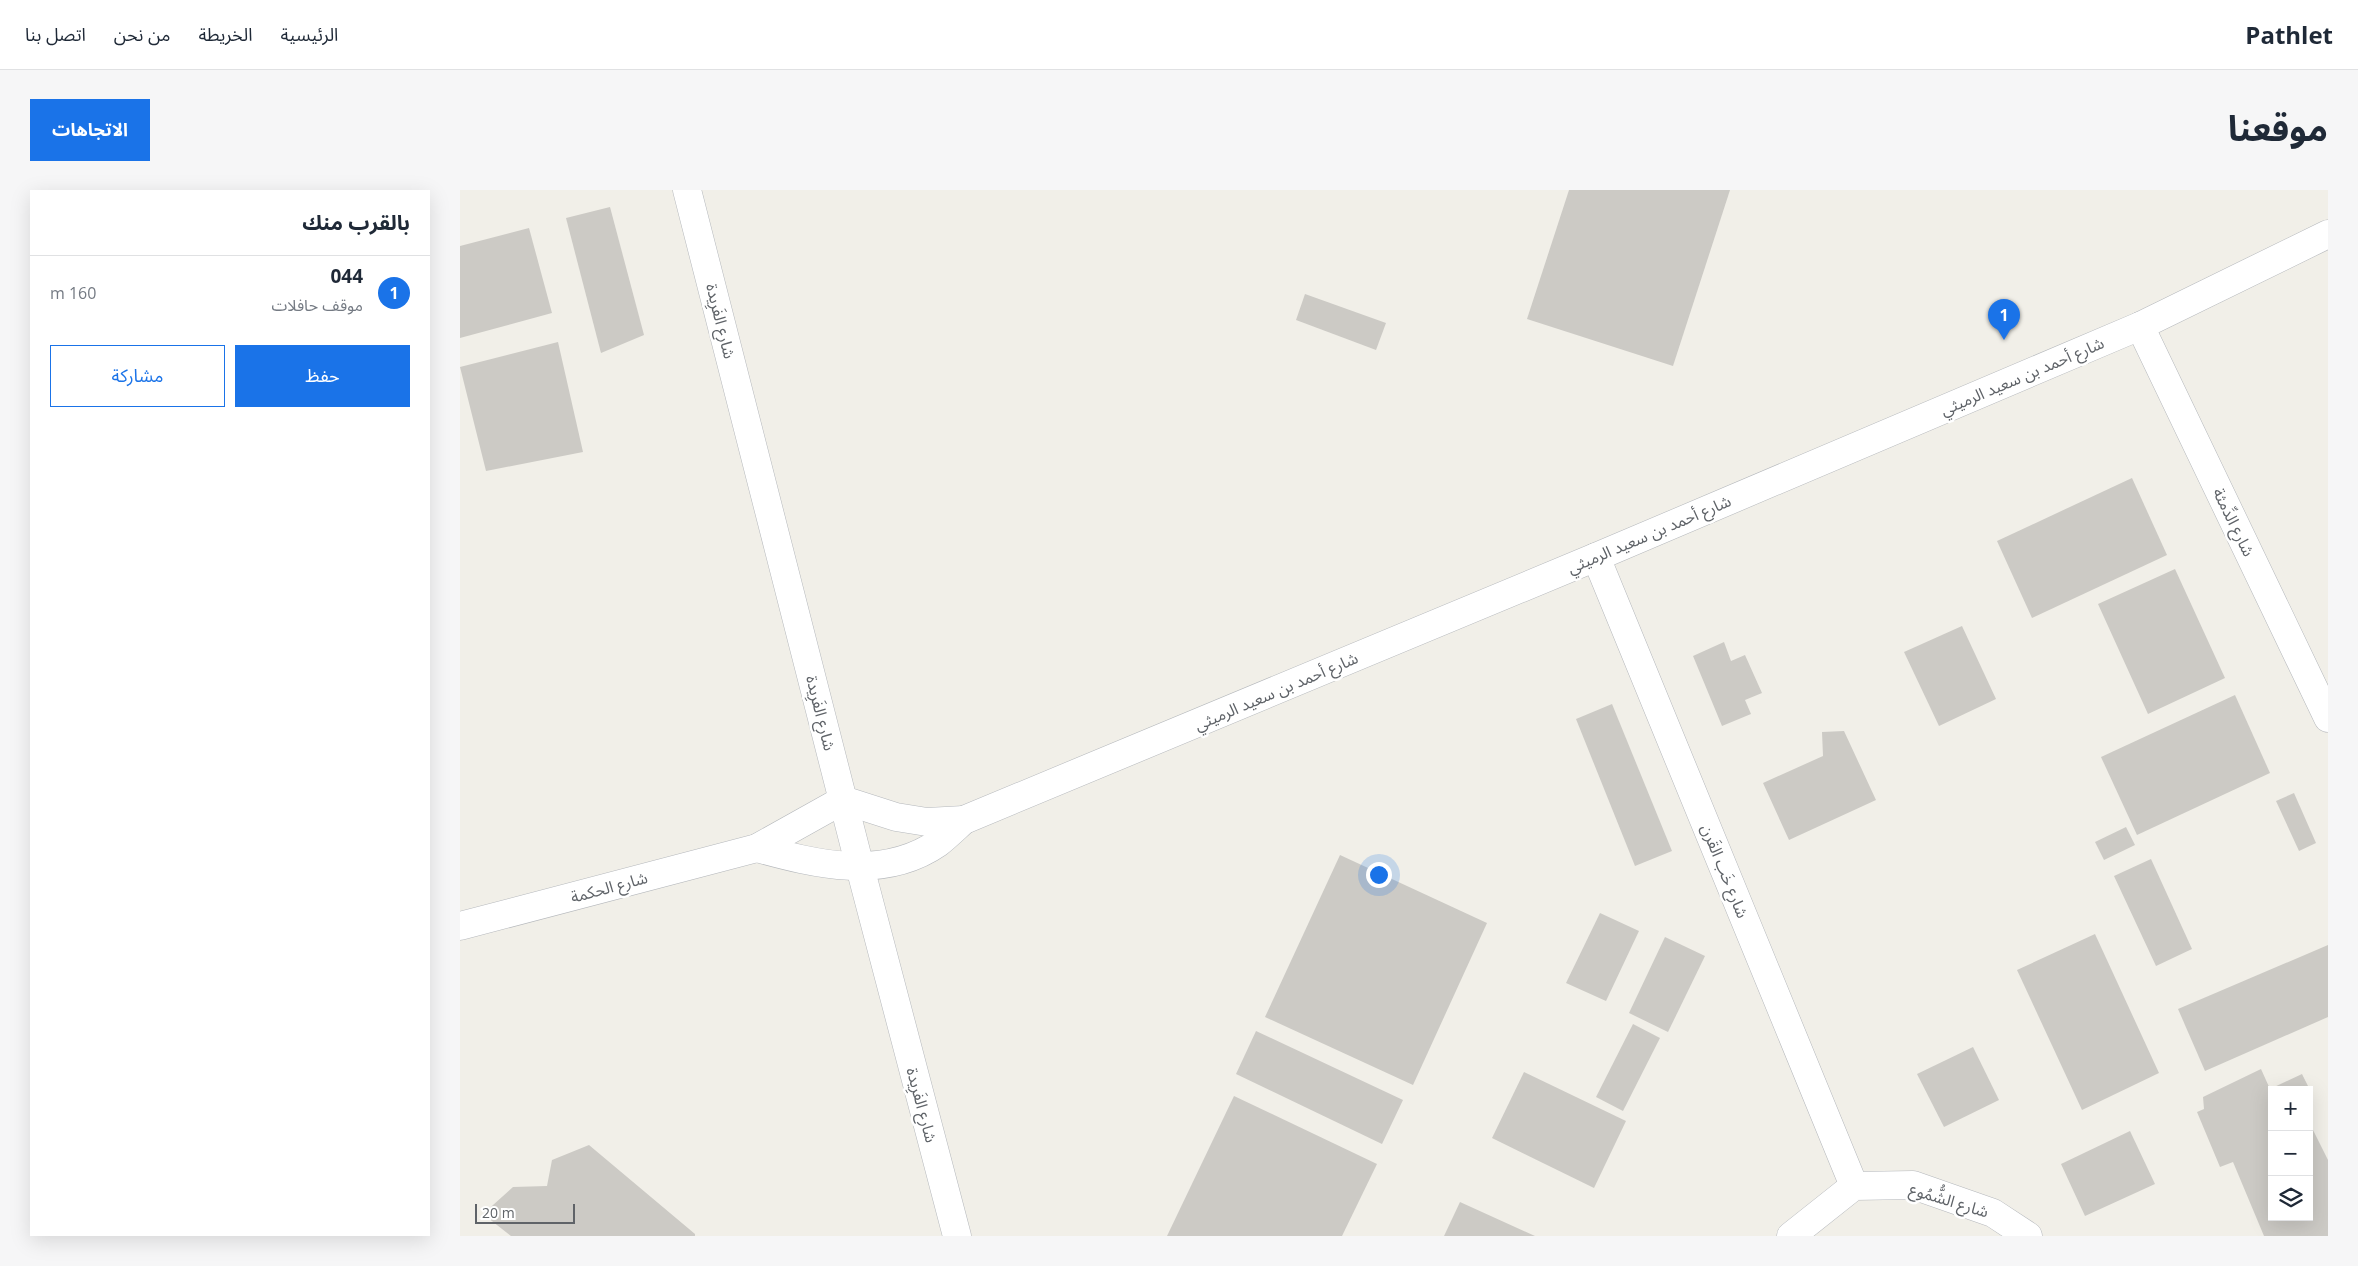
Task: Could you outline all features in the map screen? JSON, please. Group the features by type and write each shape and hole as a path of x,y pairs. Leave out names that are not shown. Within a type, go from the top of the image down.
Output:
{"street":[{"name":"شارع الفَرِيدة","path":"687,190 860,867 957,1236"},
{"name":"شارع أحمد بن سعيد الرميثي","path":"860,867 887,863 912,856 937,843 964,820 1596,557 2140,326 2328,234"},
{"name":"شارع الدِّمثة","path":"2140,326 2328,718"},
{"name":"شارع خَب القَرن","path":"1596,557 1854,1186"},
{"name":"شارع أحمد بن سعيد الرميثي","path":"843,800 896,817 919,821 964,820"},
{"name":"شارع الحكمة","path":"460,926 757,848 843,800"},
{"path":"757,848 800,860 860,867"},
{"path":"1791,1236 1854,1186"},
{"name":"شارع الشُّمُوع","path":"1854,1186 1913,1186 1993,1213 2028,1236"}],"building":[{"path":"1569,190 1730,190 1673,366 1527,319"},
{"path":"610,207 644,335 601,353 566,218"},
{"path":"529,228 552,313 460,338 460,246"},
{"path":"1305,294 1386,323 1376,350 1296,320"},
{"path":"558,342 583,452 486,471 460,367"},
{"path":"2132,478 2167,555 2032,618 1997,541"},
{"path":"2175,569 2225,678 2148,714 2098,604"},
{"path":"1962,626 1996,699 1939,726 1904,652"},
{"path":"1724,642 1731,661 1745,655 1762,693 1745,700 1751,714 1722,726 1693,656"},
{"path":"2235,695 2270,773 2137,835 2101,757"},
{"path":"1612,704 1672,851 1635,866 1576,719"},
{"path":"1844,731 1876,800 1789,840 1763,783 1823,756 1822,732"},
{"path":"2294,793 2316,843 2299,851 2276,801"},
{"path":"2126,827 2135,845 2104,860 2095,842"},
{"path":"1340,855 1487,923 1413,1085 1265,1017"},
{"path":"2151,859 2192,949 2156,966 2114,876"},
{"path":"1600,913 1639,931 1606,1001 1566,983"},
{"path":"2095,934 2159,1073 2082,1110 2017,970"},
{"path":"1665,937 1705,956 1668,1032 1629,1013"},
{"path":"2328,945 2328,1017 2205,1071 2178,1009"},
{"path":"1633,1024 1660,1038 1623,1111 1596,1097"},
{"path":"1256,1031 1403,1100 1382,1144 1236,1074"},
{"path":"1973,1047 1999,1100 1944,1127 1917,1074"},
{"path":"2261,1069 2269,1086 2268,1221 2313,1221 2313,1130 2328,1160 2328,1236 2264,1236 2233,1162 2220,1167 2197,1112 2204,1109 2203,1097"},
{"path":"1524,1072 1626,1121 1594,1188 1492,1138"},
{"path":"2302,1074 2308,1086 2276,1086"},
{"path":"1234,1096 1377,1164 1342,1236 1167,1236"},
{"path":"2130,1131 2155,1184 2085,1216 2061,1164"},
{"path":"589,1145 695,1234 695,1236 511,1236 483,1214 513,1187 547,1186 552,1160"},
{"path":"1460,1202 1535,1236 1444,1236"}],"place":[{"name":"044","path":"2004,340"}]}
